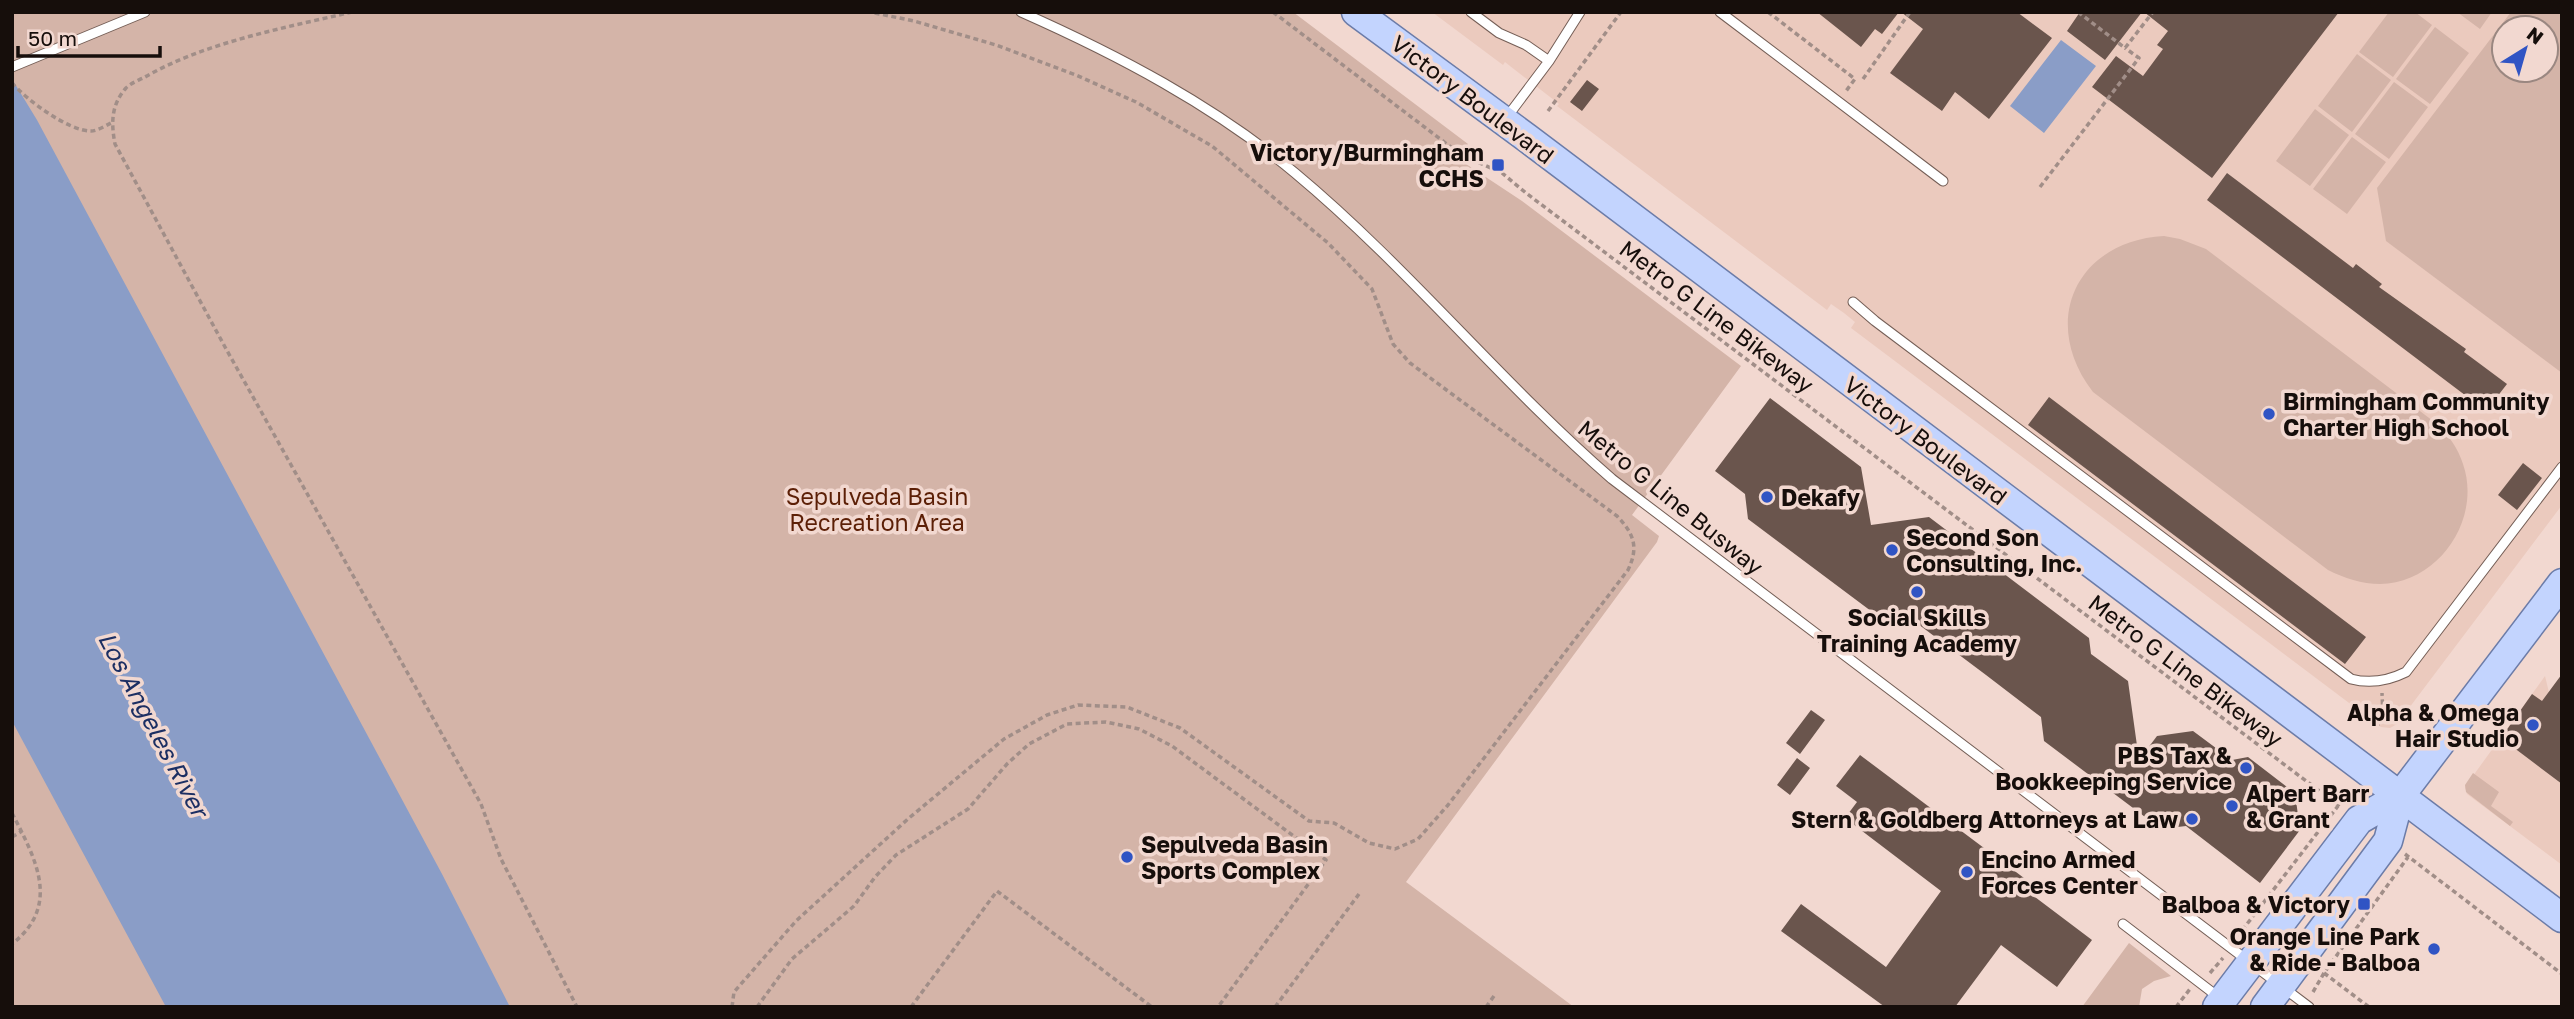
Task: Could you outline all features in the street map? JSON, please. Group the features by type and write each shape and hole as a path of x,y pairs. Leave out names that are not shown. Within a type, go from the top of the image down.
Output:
{"main road":[{"name":"Victory Boulevard","path":"1356,12 2562,918"},
{"path":"2273,996 2388,841 2400,796 2562,583"},
{"path":"2220,1003 2359,820 2400,796"}],"lane":[{"path":"12,67 145,12"},
{"name":"Metro G Line Busway","path":"1021,12 1105,52 1185,95 1293,172 1414,284 1543,416 1612,479 2251,962 2273,996 2309,1007"},
{"path":"1471,12 1499,33 1526,44 1549,61"},
{"path":"1503,121 1549,61 1580,12"},
{"path":"1720,12 1943,181"},
{"path":"1853,302 2351,678 2366,683 2393,678 2406,672 2416,661 2562,467"},
{"path":"2123,924 2198,982 2220,1003"}],"path":[{"path":"352,12 260,34 167,65 127,87 116,105 111,123 115,144 481,804 501,859 577,1007"},
{"path":"732,1007 734,992 796,921 909,818 1004,739 1046,715 1078,705 1127,707 1180,728 1309,821 1334,823 1369,843 1395,849 1418,839 1448,805 1628,570 1635,556 1634,539 1629,528 1617,516 1410,363 1393,344 1372,289 1328,243 1212,146 1136,102 1076,75 996,45 914,21 870,12"},
{"name":"Metro G Line Bikeway","path":"1273,12 1460,154 1502,173 1767,377 2338,806 2237,938"},
{"path":"1548,111 1621,12"},
{"path":"1863,79 1910,12"},
{"path":"2040,187 2139,58 2078,12"},
{"path":"2125,48 2152,12"},
{"path":"1772,13 1855,79 1838,102"},
{"path":"12,83 38,105 73,128 93,132 111,123"},
{"path":"2376,728 2383,716 2380,680"},
{"path":"757,1007 792,958 853,906 896,855 968,809 1007,764 1030,744 1068,724 1106,722 1139,729 1172,746 1326,860 1218,1007"},
{"path":"12,813 40,872 42,892 35,917 23,935 12,944"},
{"path":"12,836 22,831"},
{"path":"2316,987 2324,972 2409,857 2562,974"},
{"path":"911,1007 997,891 1152,1007"},
{"path":"1275,1007 1359,894"},
{"path":"2176,1007 2223,957"},
{"path":"2324,972 2369,1007"},
{"path":"1486,1007 1494,996"}],"shaded area":[{"name":"Birmingham Community Charter High School","path":"1432,12 2562,12 2562,505 2397,724 2390,728 2381,727 1851,328 1855,322 1844,313 1831,304 1827,310 1557,106 1559,104 1505,62 1503,65"},
{"path":"2545,676 2553,709 2562,716 2562,865 2467,794 2465,787"}],"green space":[{"name":"Sepulveda Basin Recreation Area","path":"12,12 1293,12 1468,144 1463,162 1522,201 1741,366 1632,515 1659,536 1657,542 1406,882 1574,1007 12,1007"},
{"path":"2389,12 2415,12 2432,25 2393,77 2359,52"},
{"path":"2457,12 2492,12 2480,29"},
{"path":"2562,12 2562,373 2386,241 2377,188 2490,40 2490,84 2560,84 2560,14 2509,14"},
{"path":"2435,27 2469,53 2430,104 2396,79"},
{"path":"2357,54 2391,80 2352,132 2318,106"},
{"path":"2394,82 2428,107 2389,159 2355,134"},
{"path":"2315,109 2349,135 2310,186 2276,161"},
{"path":"2352,137 2386,162 2347,214 2313,189"},
{"path":"2164,236 2206,249 2437,424 2456,447 2467,485 2461,526 2451,544 2421,573 2401,581 2380,584 2353,580 2328,570 2093,392 2077,365 2069,339 2069,313 2075,290 2089,269 2108,253 2133,241"},
{"path":"2473,773 2499,792 2491,806 2513,822 2510,826 2466,792 2465,785"},
{"path":"2129,943 2171,976 2154,981 2142,989 2139,1007 2082,1007"}],"water":[{"path":"2061,40 2096,66 2044,133 2010,106"},
{"name":"Los Angeles River","path":"12,79 37,120 442,874 510,1007 166,1007 12,721"}],"building":[{"path":"1817,12 1899,12 1882,34 1875,29 1861,47"},
{"path":"1901,12 2017,12 2052,38 1989,119 1955,92 1942,111 1890,73 1923,29"},
{"path":"2080,12 2142,12 2105,60 2067,31"},
{"path":"2144,12 2339,12 2212,178 2092,87 2116,56 2143,76 2163,49 2157,45 2168,31"},
{"path":"1587,80 1599,89 1582,111 1570,102"},
{"path":"2227,173 2353,268 2356,264 2382,284 2379,287 2466,349 2464,352 2507,384 2486,411 2207,200"},
{"path":"2049,397 2366,637 2345,664 2028,425"},
{"path":"1770,398 1861,467 1871,525 1929,517 2089,638 2091,654 2128,681 2139,760 2157,736 2193,731 2232,760 2248,757 2295,793 2300,830 2260,883 2186,826 2161,829 2044,741 2041,717 1986,675 1914,621 1887,623 1748,519 1745,494 1715,471"},
{"path":"2523,463 2542,478 2517,510 2498,495"},
{"path":"2562,674 2562,784 2501,738 2532,694 2542,701"},
{"path":"1811,710 1825,720 1800,754 1786,743"},
{"name":"Encino Armed Forces Center","path":"1860,755 2028,881 2023,888 2092,940 2057,987 2001,945 1955,1007 1885,1007 1781,931 1801,904 1886,967 1941,891 1845,818 1857,802 1836,786"},
{"path":"1797,758 1810,768 1790,795 1777,785"}],"place":[{"name":"Victory/Burmingham CCHS","path":"1498,165"},
{"name":"Birmingham Community Charter High School","path":"2269,414"},
{"name":"Dekafy","path":"1767,497"},
{"name":"Second Son Consulting, Inc.","path":"1892,550"},
{"name":"Social Skills Training Academy","path":"1917,592"},
{"name":"Alpha & Omega Hair Studio","path":"2533,725"},
{"name":"PBS Tax & Bookkeeping Service","path":"2246,768"},
{"name":"Alpert Barr & Grant","path":"2232,806"},
{"name":"Stern & Goldberg Attorneys at Law","path":"2192,819"},
{"name":"Sepulveda Basin Sports Complex","path":"1127,857"},
{"name":"Encino Armed Forces Center","path":"1967,872"},
{"name":"Balboa & Victory","path":"2364,904"},
{"name":"Orange Line Park & Ride - Balboa","path":"2434,949"}]}
